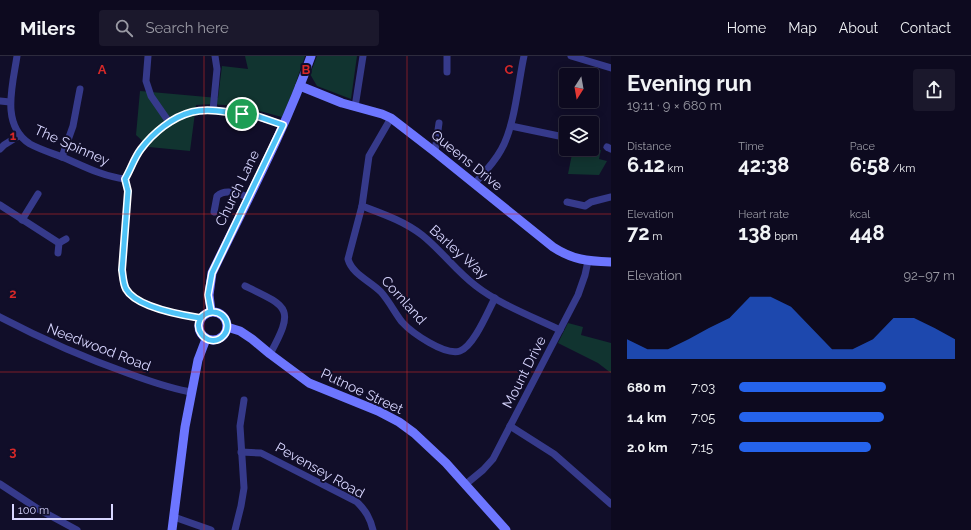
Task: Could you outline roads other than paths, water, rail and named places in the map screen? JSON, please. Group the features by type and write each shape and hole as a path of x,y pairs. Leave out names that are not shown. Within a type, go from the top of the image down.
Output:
{"street":[{"name":"The Spinney","path":"17,56 10,102 11,118 20,135 29,143 62,157 115,178 125,179"},
{"path":"148,56 146,82 151,96 170,122"},
{"path":"212,110 217,69 215,56"},
{"name":"Church Lane","path":"211,311 208,295 212,273 283,125 311,56"},
{"path":"355,107 363,56"},
{"path":"447,56 447,72"},
{"path":"474,184 501,151 507,139 511,126 524,56"},
{"path":"571,56 611,68"},
{"name":"Queens Drive","path":"300,86 355,107 382,114 390,118 553,247 565,254 588,261 611,262"},
{"path":"62,157 73,126 80,89"},
{"path":"0,101 10,102"},
{"path":"200,318 186,316 149,305 140,301 126,289 122,270 128,191 125,179 141,148 154,134 170,122 193,112 212,110 254,115 283,125"},
{"name":"Cornland","path":"390,118 369,156 362,206 350,247 348,259 350,266 381,292 402,322 423,339 451,351 459,351 466,348 495,298"},
{"path":"434,152 439,123"},
{"path":"511,126 559,136"},
{"path":"0,150 4,145 20,135"},
{"path":"214,212 217,196 221,193 226,192 248,197"},
{"path":"22,220 38,194"},
{"path":"567,202 585,206 591,202 611,197"},
{"path":"0,204 22,220 59,243"},
{"name":"Barley Way","path":"362,206 385,214 422,235 477,287 495,298 560,330"},
{"path":"59,243 66,239"},
{"path":"58,253 59,243"},
{"name":"Mount Drive","path":"466,484 483,470 492,458 510,426 578,295 588,261"},
{"path":"245,286 273,299 280,304 284,311 286,317 284,325 270,354"},
{"path":"211,311 219,312 226,319 227,328 225,334 220,338 213,340 206,338 201,334 198,327 200,318 211,311"},
{"name":"Needwood Road","path":"0,317 74,354 140,378 192,392"},
{"name":"Putnoe Street","path":"227,328 240,330 309,382 398,422 428,446 466,484 506,530"},
{"path":"172,530 179,467 192,392 198,360 206,338"},
{"path":"235,530 244,488 240,426 244,400"},
{"path":"510,426 554,454 611,504"},
{"name":"Pevensey Road","path":"241,452 261,453 357,502 365,509 370,518 373,530"},
{"path":"0,484 38,509 77,530"},
{"path":"174,517 211,530"}]}
